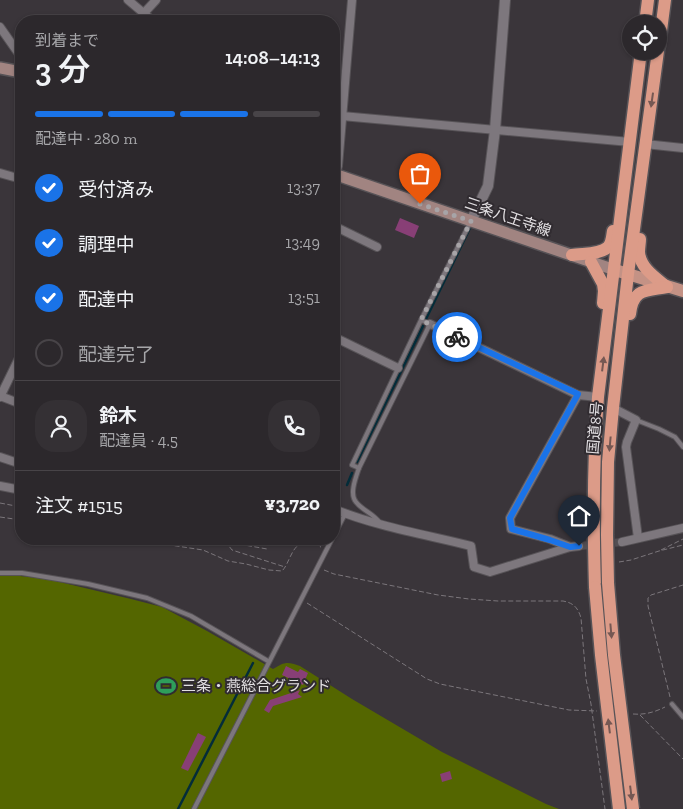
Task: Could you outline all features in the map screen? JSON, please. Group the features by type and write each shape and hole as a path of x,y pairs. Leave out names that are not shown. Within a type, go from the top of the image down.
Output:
{"highway":[{"path":"646,15 648,0"},
{"path":"663,15 665,0"},
{"name":"国道8号","path":"620,809 601,655 596,587 594,524 596,428 598,397 640,60"},
{"name":"国道8号","path":"633,809 614,655 608,583 608,462 628,274 657,60"},
{"path":"572,255 594,253 609,246 616,203 626,178"},
{"path":"638,198 642,213 639,253 643,264 649,272 667,287"},
{"path":"590,262 603,284 600,328 606,339"},
{"path":"618,360 625,349 633,300 642,292 667,287"}],"main road":[{"path":"0,68 15,71"},
{"name":"三条八王寺線","path":"340,178 615,270"},
{"path":"615,270 683,291"}],"street":[{"path":"128,0 146,15"},
{"path":"144,13 156,0"},
{"path":"340,141 352,0"},
{"path":"471,221 488,186 496,130 505,0"},
{"path":"0,27 15,49"},
{"path":"342,116 630,142"},
{"path":"645,144 683,148"},
{"path":"0,173 15,177"},
{"path":"340,229 377,247"},
{"path":"430,324 578,394 598,397"},
{"path":"340,341 398,368"},
{"path":"15,366 0,396 15,402"},
{"path":"570,547 512,529 510,518 578,394"},
{"path":"613,408 636,420 626,447 638,538"},
{"path":"0,457 15,462"},
{"path":"0,486 15,489"},
{"path":"340,512 380,524 471,546 474,567 490,572 570,547 579,546"},
{"path":"622,542 683,528"}],"lane":[{"path":"359,468 352,465 421,320 471,221"},
{"path":"380,524 375,516 356,503 354,499 355,482 359,468 430,324 421,320"},
{"path":"636,420 675,437 683,446"},
{"path":"340,524 345,514"},
{"path":"194,809 328,545"},
{"path":"0,572 22,573 88,584 147,598 192,616 268,661"},
{"path":"672,704 683,717"}],"path":[{"path":"0,503 15,506"},
{"path":"0,517 15,519"},
{"path":"659,551 683,539"},
{"path":"170,545 203,550 228,561 282,571 286,567 292,553 299,545"},
{"path":"228,545 232,550 286,567"},
{"path":"246,545 267,549"},
{"path":"316,545 326,548"},
{"path":"615,561 631,560 683,545"},
{"path":"317,566 334,574 438,595 498,601 554,600 569,602 575,605 581,618 586,679 605,809"},
{"path":"630,714 640,715 655,712 672,704 648,606 648,598 651,595 683,585"},
{"path":"300,598 427,678 440,684 570,710 602,712"},
{"path":"640,715 683,758"}],"green space":[{"name":"三条・燕総合グランド","path":"0,575 47,579 162,607 273,669 286,663 300,666 442,752 559,809 0,809"}],"building":[{"path":"400,218 419,226 414,238 395,230"},
{"path":"286,666 298,672 300,669 308,673 303,685 282,675"},
{"path":"300,690 298,694 302,697 273,706 269,713 264,710 270,700"},
{"path":"198,733 206,737 188,771 181,768"},
{"path":"450,771 452,779 442,782 440,774"}],"waterway":[{"path":"426,319 470,228"},
{"path":"357,462 423,326"},
{"path":"347,485 352,473"},
{"path":"178,809 253,663"}],"tunnel":[{"path":"579,546 622,542"}],"way so far":[{"path":"420,204 471,221 421,320 457,337"}],"place":[{"name":"三条・燕総合グランド","path":"166,686"}],"route":[{"path":"457,337 578,394 510,518 512,529 570,547 579,546"}]}
